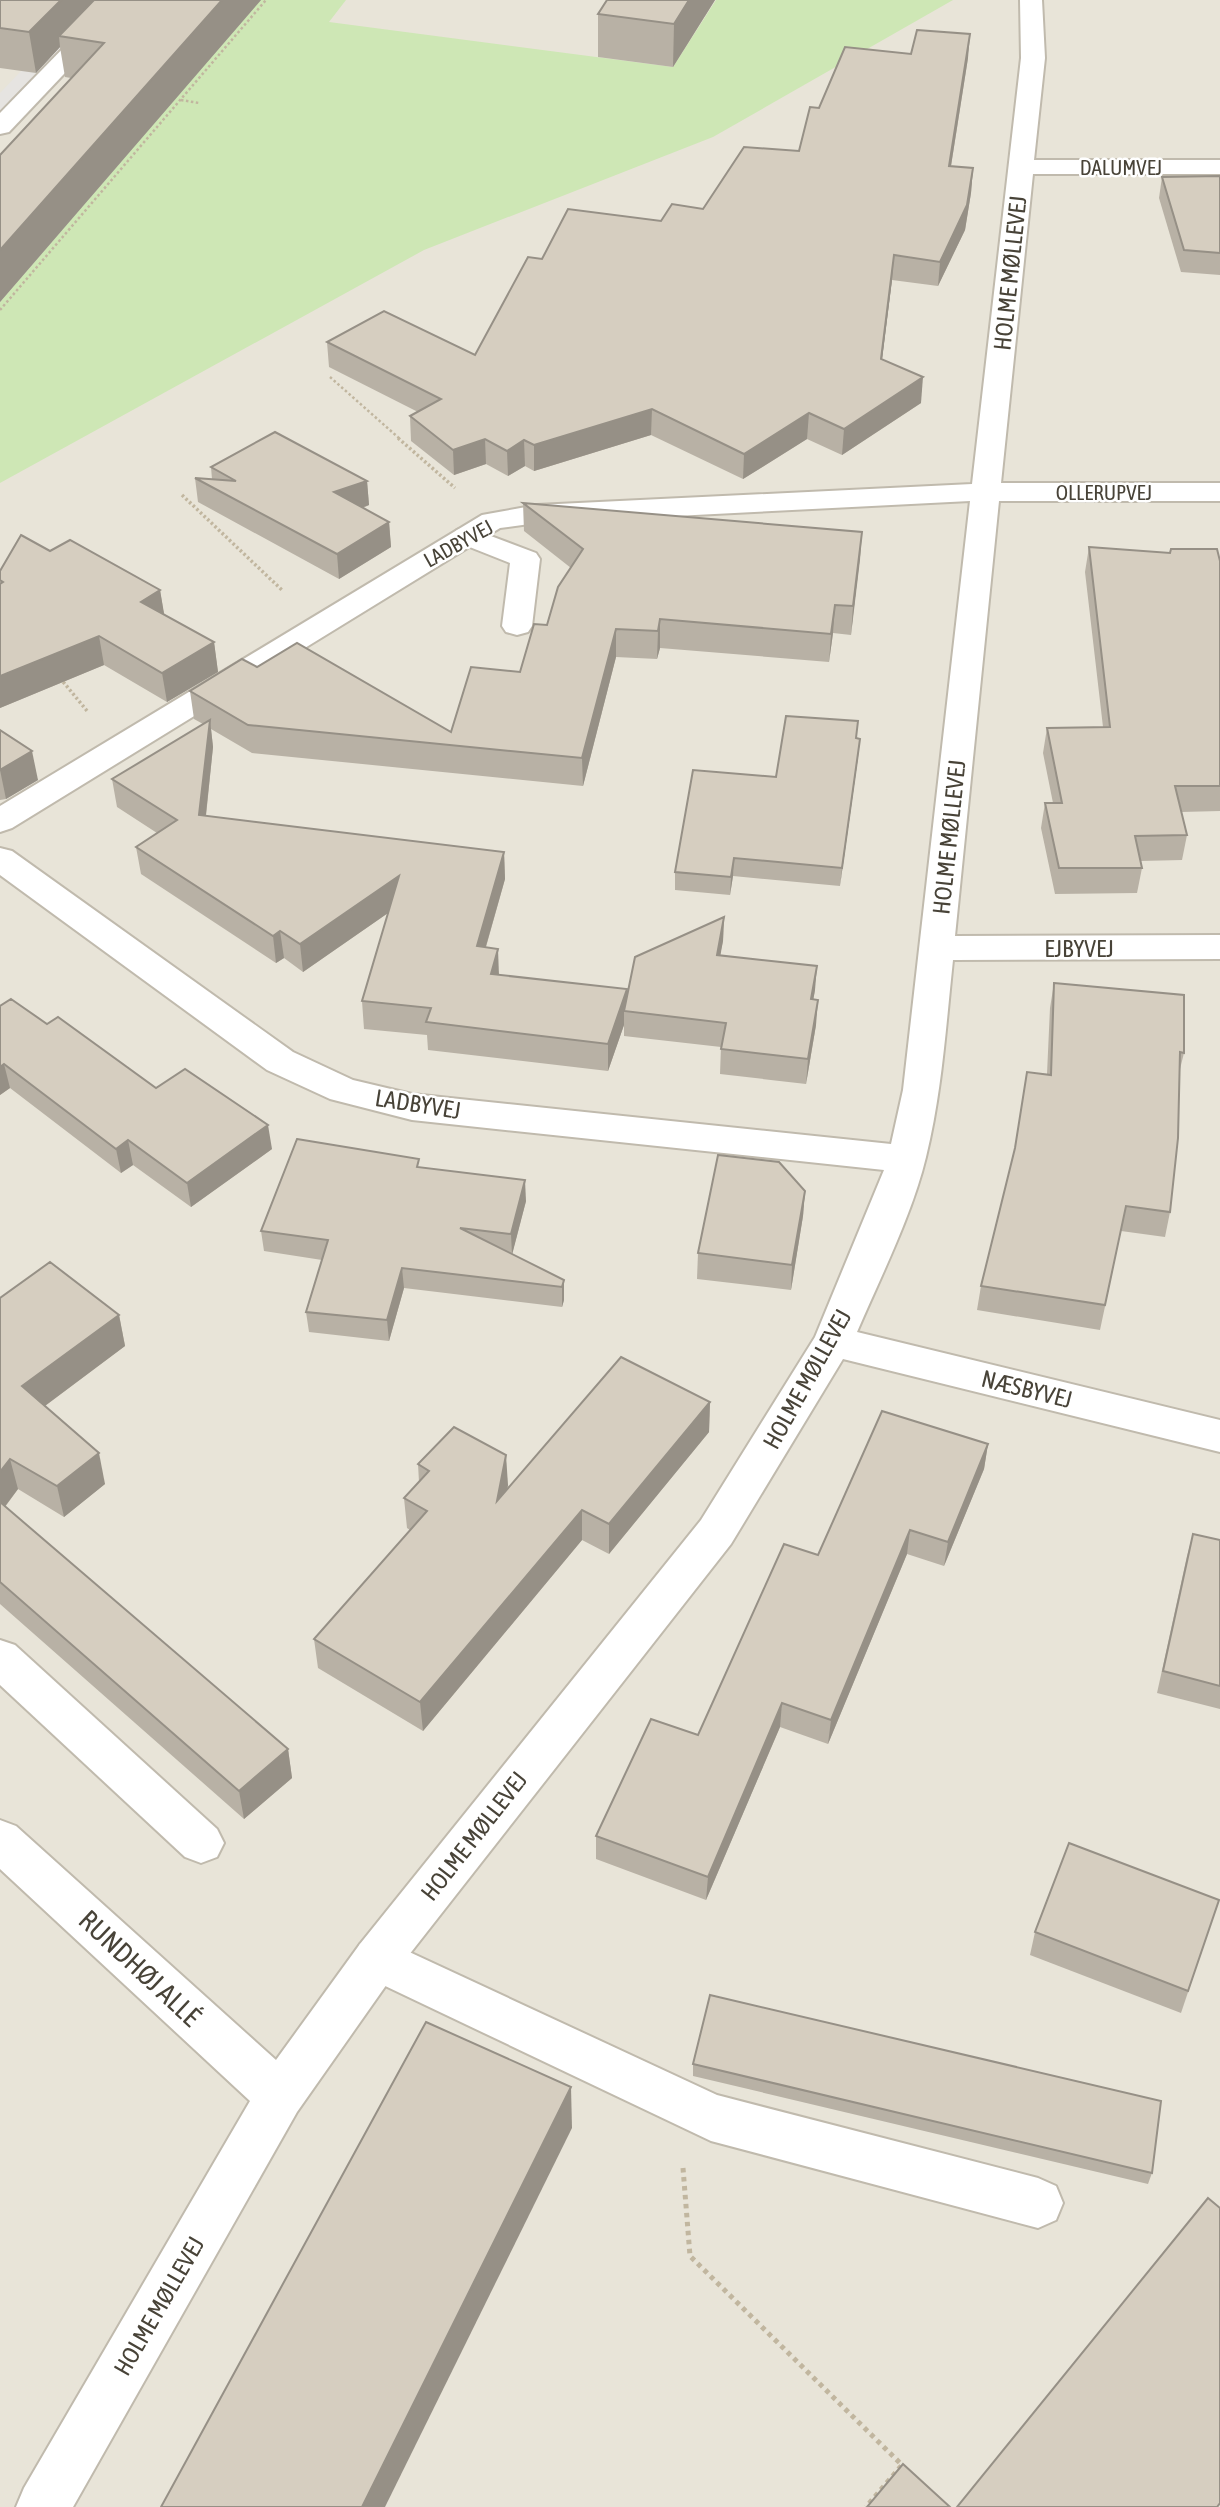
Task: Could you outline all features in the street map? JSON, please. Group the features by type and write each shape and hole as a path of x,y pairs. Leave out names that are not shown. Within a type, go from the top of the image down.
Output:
{"street":[{"path":"0,127 123,0"},
{"name":"HOLME MØLLEVEJ","path":"43,2507 280,2096 377,1959 716,1532 833,1341 907,1159 921,1090 987,492 1033,58 1031,0"},
{"name":"DALUMVEJ","path":"1021,167 1220,167"},
{"name":"OLLERUPVEJ","path":"987,492 1220,492"},
{"name":"LADBYVEJ","path":"0,821 479,528 537,514 987,492"},
{"path":"479,528 525,559 517,625"},
{"name":"LADBYVEJ","path":"0,859 280,1062 343,1090 412,1107 907,1159"},
{"name":"EJBYVEJ","path":"937,948 1220,947"},
{"name":"NÆSBYVEJ","path":"833,1341 1220,1436"},
{"path":"0,1658 201,1843"},
{"name":"RUNDHØJ ALLÉ","path":"0,1840 280,2096"},
{"path":"377,1959 711,2117 1038,2203"}],"path":[{"path":"0,310 266,0"},
{"path":"180,100 199,103"},
{"path":"330,377 479,528"},
{"path":"182,495 320,625"},
{"path":"57,674 120,748"},
{"path":"678,2101 690,2256 902,2465 866,2507"}],"shaded area":[{"path":"0,0 1220,0 1220,2507 0,2507"},
{"path":"113,0 0,116 0,93 22,70"}],"green space":[{"path":"260,0 346,0 329,22 673,67 716,0 953,0 713,137 424,250 0,483 0,302"}],"building":[{"path":"0,0 61,0 29,32 0,28"},
{"path":"94,0 222,0 0,250 0,155 104,43 59,36"},
{"path":"607,0 689,0 674,24 598,14"},
{"path":"917,30 970,34 949,166 973,168 967,205 940,262 894,255 881,359 923,377 844,429 809,413 744,454 652,409 534,445 524,440 507,451 485,439 453,450 410,416 441,399 327,342 384,311 475,355 528,257 542,259 568,209 661,221 672,204 703,209 744,147 799,151 810,107 819,108 845,47 911,54"},
{"path":"1220,176 1220,253 1184,250 1162,177"},
{"path":"275,432 367,481 334,492 389,522 337,554 195,478 236,481 211,467"},
{"path":"523,503 862,532 853,606 835,605 831,634 660,619 658,631 616,629 582,758 248,725 190,691 242,659 257,667 297,643 451,732 471,667 520,672 534,624 547,625 558,587 583,549"},
{"path":"21,535 50,551 70,540 160,590 141,602 214,642 162,673 99,636 0,676 0,584 3,582 0,580 0,571"},
{"path":"1089,547 1170,553 1171,549 1217,549 1220,561 1220,786 1175,786 1187,835 1135,836 1142,868 1059,868 1045,803 1062,803 1047,728 1110,727"},
{"path":"786,716 858,721 856,738 860,739 842,868 734,858 731,877 675,872 693,770 776,777"},
{"path":"210,720 199,815 504,852 477,946 498,949 491,974 627,989 608,1044 426,1022 431,1008 362,1001 399,876 300,944 280,931 273,936 136,847 177,820 112,779"},
{"path":"0,730 32,751 0,770"},
{"path":"724,917 717,955 817,966 811,999 818,1000 808,1059 721,1049 726,1023 624,1011 635,957"},
{"path":"1054,983 1184,995 1184,1053 1180,1052 1178,1138 1170,1212 1126,1206 1105,1305 981,1286 1015,1148 1027,1072 1051,1075"},
{"path":"11,999 47,1024 58,1017 156,1088 185,1069 268,1125 187,1183 128,1140 116,1149 4,1064 0,1067 0,1006"},
{"path":"297,1139 419,1159 417,1167 525,1180 511,1234 460,1228 564,1280 562,1287 402,1268 387,1320 306,1312 328,1240 261,1231"},
{"path":"718,1155 779,1162 805,1191 792,1265 698,1253"},
{"path":"50,1262 119,1315 22,1386 99,1453 57,1486 10,1459 0,1472 0,1298"},
{"path":"621,1357 710,1402 609,1524 582,1510 420,1702 314,1639 427,1511 404,1498 429,1471 418,1464 454,1427 506,1455 497,1501"},
{"path":"882,1411 988,1444 948,1542 910,1530 831,1720 782,1703 708,1877 596,1836 651,1719 698,1735 784,1544 818,1555"},
{"path":"0,1502 288,1749 239,1791 0,1582"},
{"path":"1193,1534 1220,1540 1220,1686 1163,1671"},
{"path":"1069,1843 1219,1900 1188,1991 1035,1932"},
{"path":"710,1995 1161,2101 1152,2173 693,2064"},
{"path":"426,2022 571,2087 362,2507 161,2507"},
{"path":"1208,2198 1220,2208 1220,2503 1217,2507 957,2507"},
{"path":"903,2464 950,2507 867,2507"}]}
